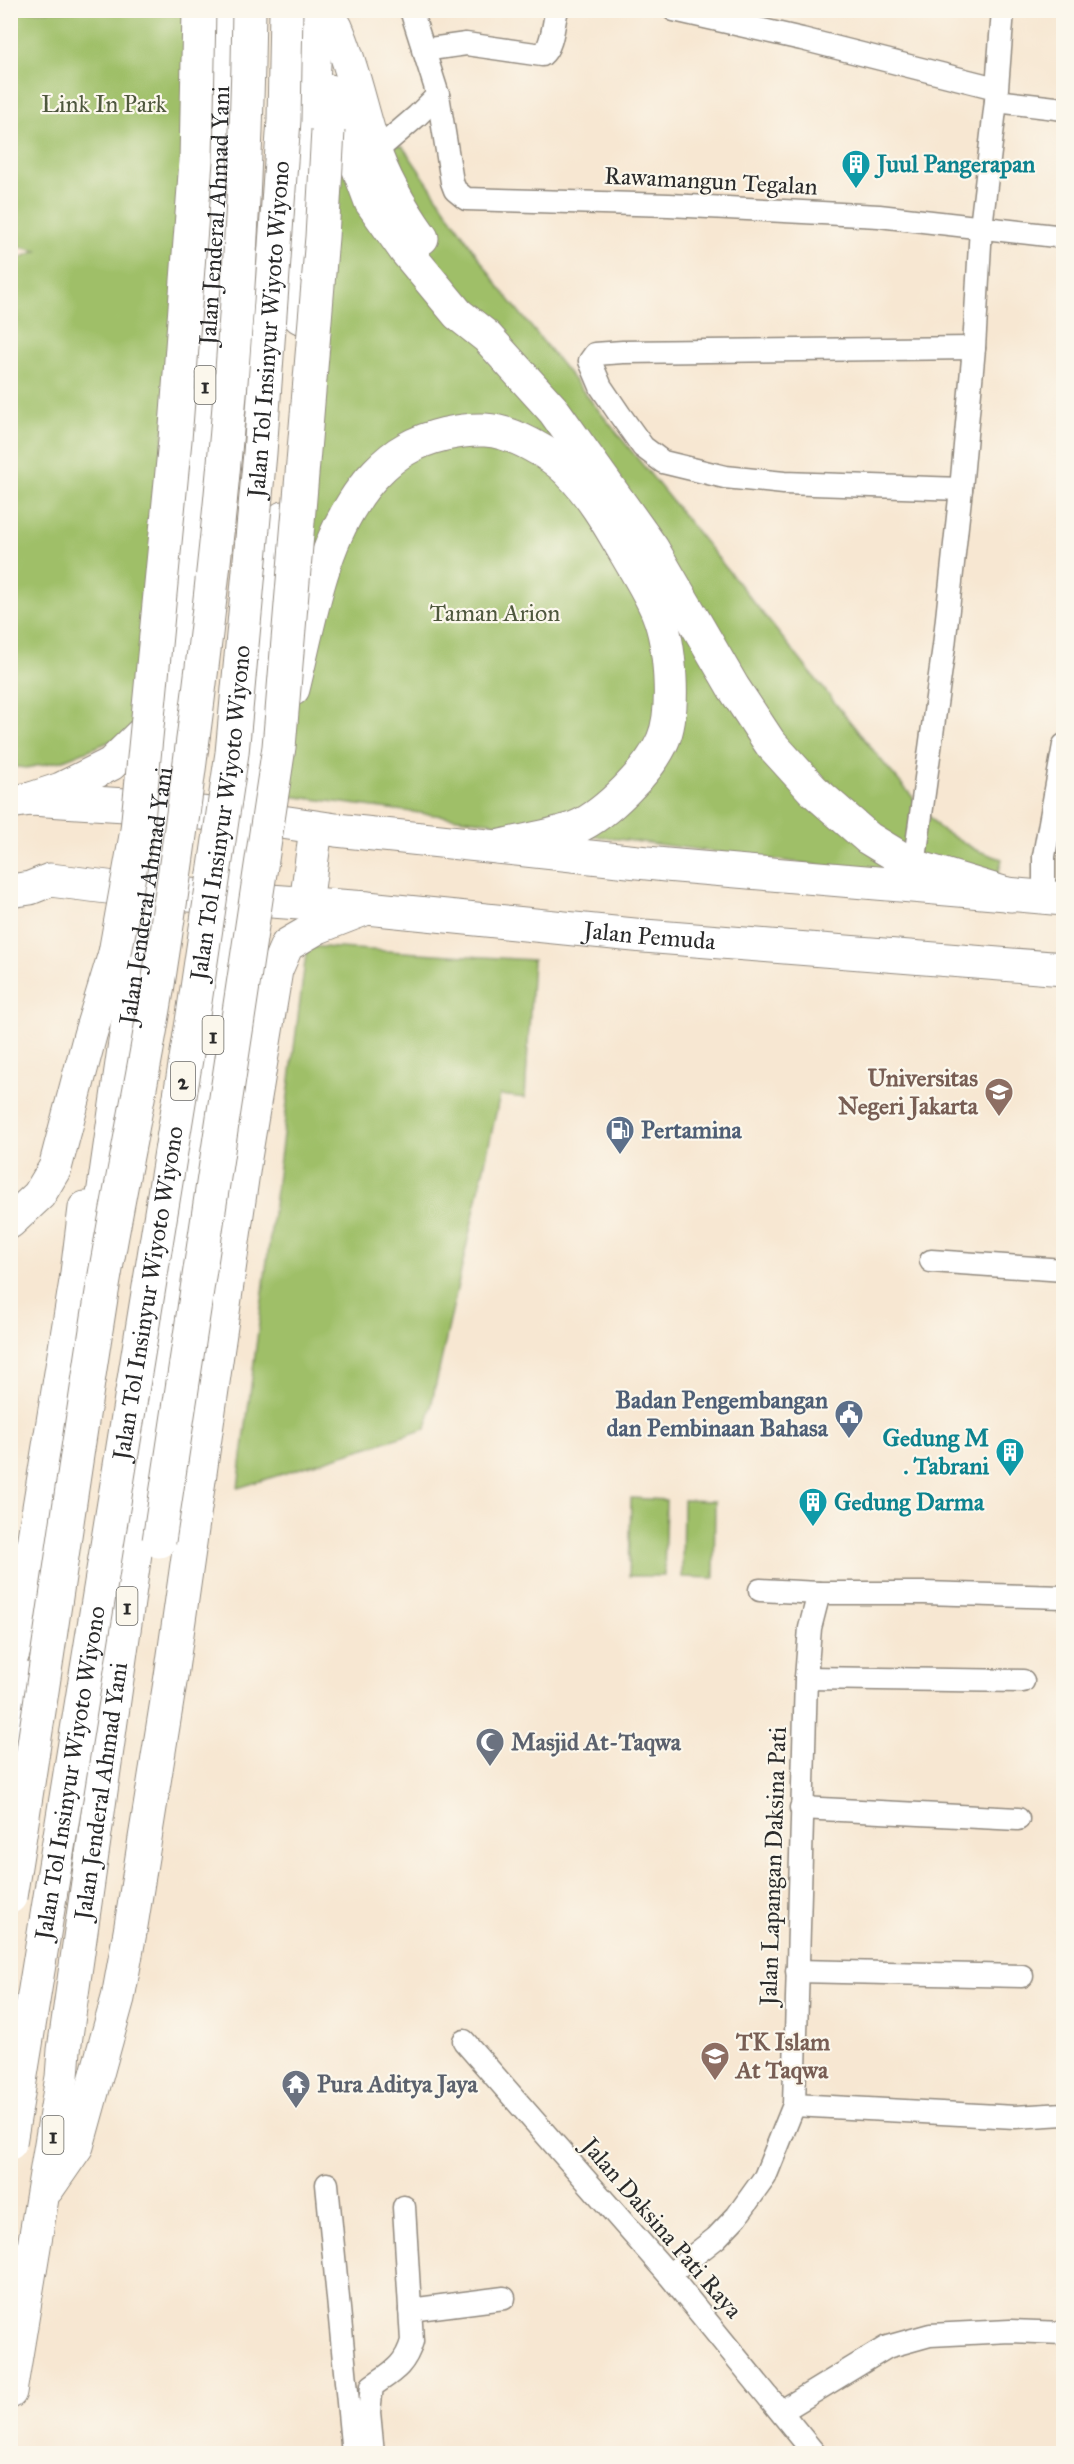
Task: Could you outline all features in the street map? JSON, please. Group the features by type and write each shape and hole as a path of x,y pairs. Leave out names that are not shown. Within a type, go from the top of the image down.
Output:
{"main road":[{"path":"14,1652 76,1281 115,953 137,830 175,440 196,161 199,10"},
{"name":"Jalan Jenderal Ahmad Yani","path":"10,1774 38,1633 148,892 174,701 201,441 219,174 223,10"},
{"name":"Jalan Tol Insinyur Wiyoto Wiyono","path":"10,1897 103,1289 156,994 191,750 229,418 248,96 249,10"},
{"name":"Jalan Tol Insinyur Wiyoto Wiyono","path":"10,2143 189,1045 232,753 261,441 284,120 285,10"},
{"path":"63,2077 74,2051 94,1960 279,747 322,237 328,130 326,110 330,91 330,16"},
{"path":"330,16 346,49 384,143 406,216 472,304 487,337"},
{"name":"Jalan Jenderal Ahmad Yani","path":"10,2392 63,2077 64,2050 162,1362 246,818 288,482 330,16"},
{"path":"330,91 371,202 405,250 458,314 487,337 554,411 652,548 770,743 813,790 868,838 914,866 1010,895"},
{"path":"279,747 329,553 353,503 377,473 405,449 444,434 487,430 512,437 540,449 568,470 597,505 631,562 658,614 667,645 671,697 663,740 637,779 608,807 577,827 498,847"},
{"path":"17,795 61,789 111,764 174,701"},
{"path":"17,795 666,865 1054,898"},
{"path":"306,904 316,828"},
{"name":"Jalan Pemuda","path":"10,869 50,880 148,892 367,908 644,936 1064,969"},
{"path":"10,891 30,888 50,880"},
{"path":"44,2192 77,2146 93,2093 122,1976 171,1677 246,1147 276,970 287,945 318,927 367,908"},
{"path":"10,1222 39,1195 55,1168 90,1035 115,953"}],"street":[{"name":"Rawamangun Tegalan","path":"411,10 438,95 452,182 455,190 466,199 669,205 879,216 1064,237"},
{"path":"423,50 466,44 542,55 547,51 557,10"},
{"path":"674,10 802,39 996,94 1064,109"},
{"path":"914,866 923,815 961,489 974,348 981,227 1003,10"},
{"path":"384,143 438,95"},
{"path":"961,489 784,483 725,477 663,462 643,447 601,387 590,361 595,354 623,352 974,348"},
{"path":"1054,898 1044,856 1064,745"},
{"path":"931,1261 1064,1270"},
{"path":"760,1590 1064,1597"},
{"name":"Jalan Lapangan Daksina Pati","path":"669,2275 716,2238 737,2216 765,2176 794,2105 806,1678 810,1628 819,1593"},
{"path":"806,1678 1023,1681"},
{"path":"801,1808 1018,1819"},
{"path":"797,1971 1022,1976"},
{"name":"Jalan Daksina Pati Raya","path":"464,2041 669,2275 815,2454"},
{"path":"794,2105 1015,2118 1064,2114"},
{"path":"327,2184 353,2454"},
{"path":"373,2454 369,2404 372,2386 397,2369 408,2355 412,2341 404,2207"},
{"path":"410,2310 504,2298"},
{"path":"782,2411 887,2347 930,2335 1010,2331 1064,2333"}],"green space":[{"name":"Link In Park","path":"11,11 199,11 140,720 121,737 61,761 26,768 10,766 10,262 37,251 11,245"},
{"name":"Taman Arion","path":"333,123 403,147 499,287 886,766 941,830 976,850 1002,859 998,875 923,879 267,793"},
{"path":"307,946 533,960 525,1098 500,1095 426,1429 238,1488"},
{"path":"631,1498 666,1500 664,1576 629,1576"},
{"path":"683,1500 715,1501 714,1578 682,1577"}],"place":[{"name":"Juul Pangerapan","path":"856,190"},
{"name":"Universitas Negeri Jakarta","path":"999,1118"},
{"name":"Pertamina","path":"620,1156"},
{"name":"Badan Pengembangan dan Pembinaan Bahasa","path":"849,1440"},
{"name":"Gedung M . Tabrani","path":"1010,1478"},
{"name":"Gedung Darma","path":"813,1528"},
{"name":"Masjid At-Taqwa","path":"490,1768"},
{"name":"TK Islam At Taqwa","path":"715,2082"},
{"name":"Pura Aditya Jaya","path":"296,2110"}]}
